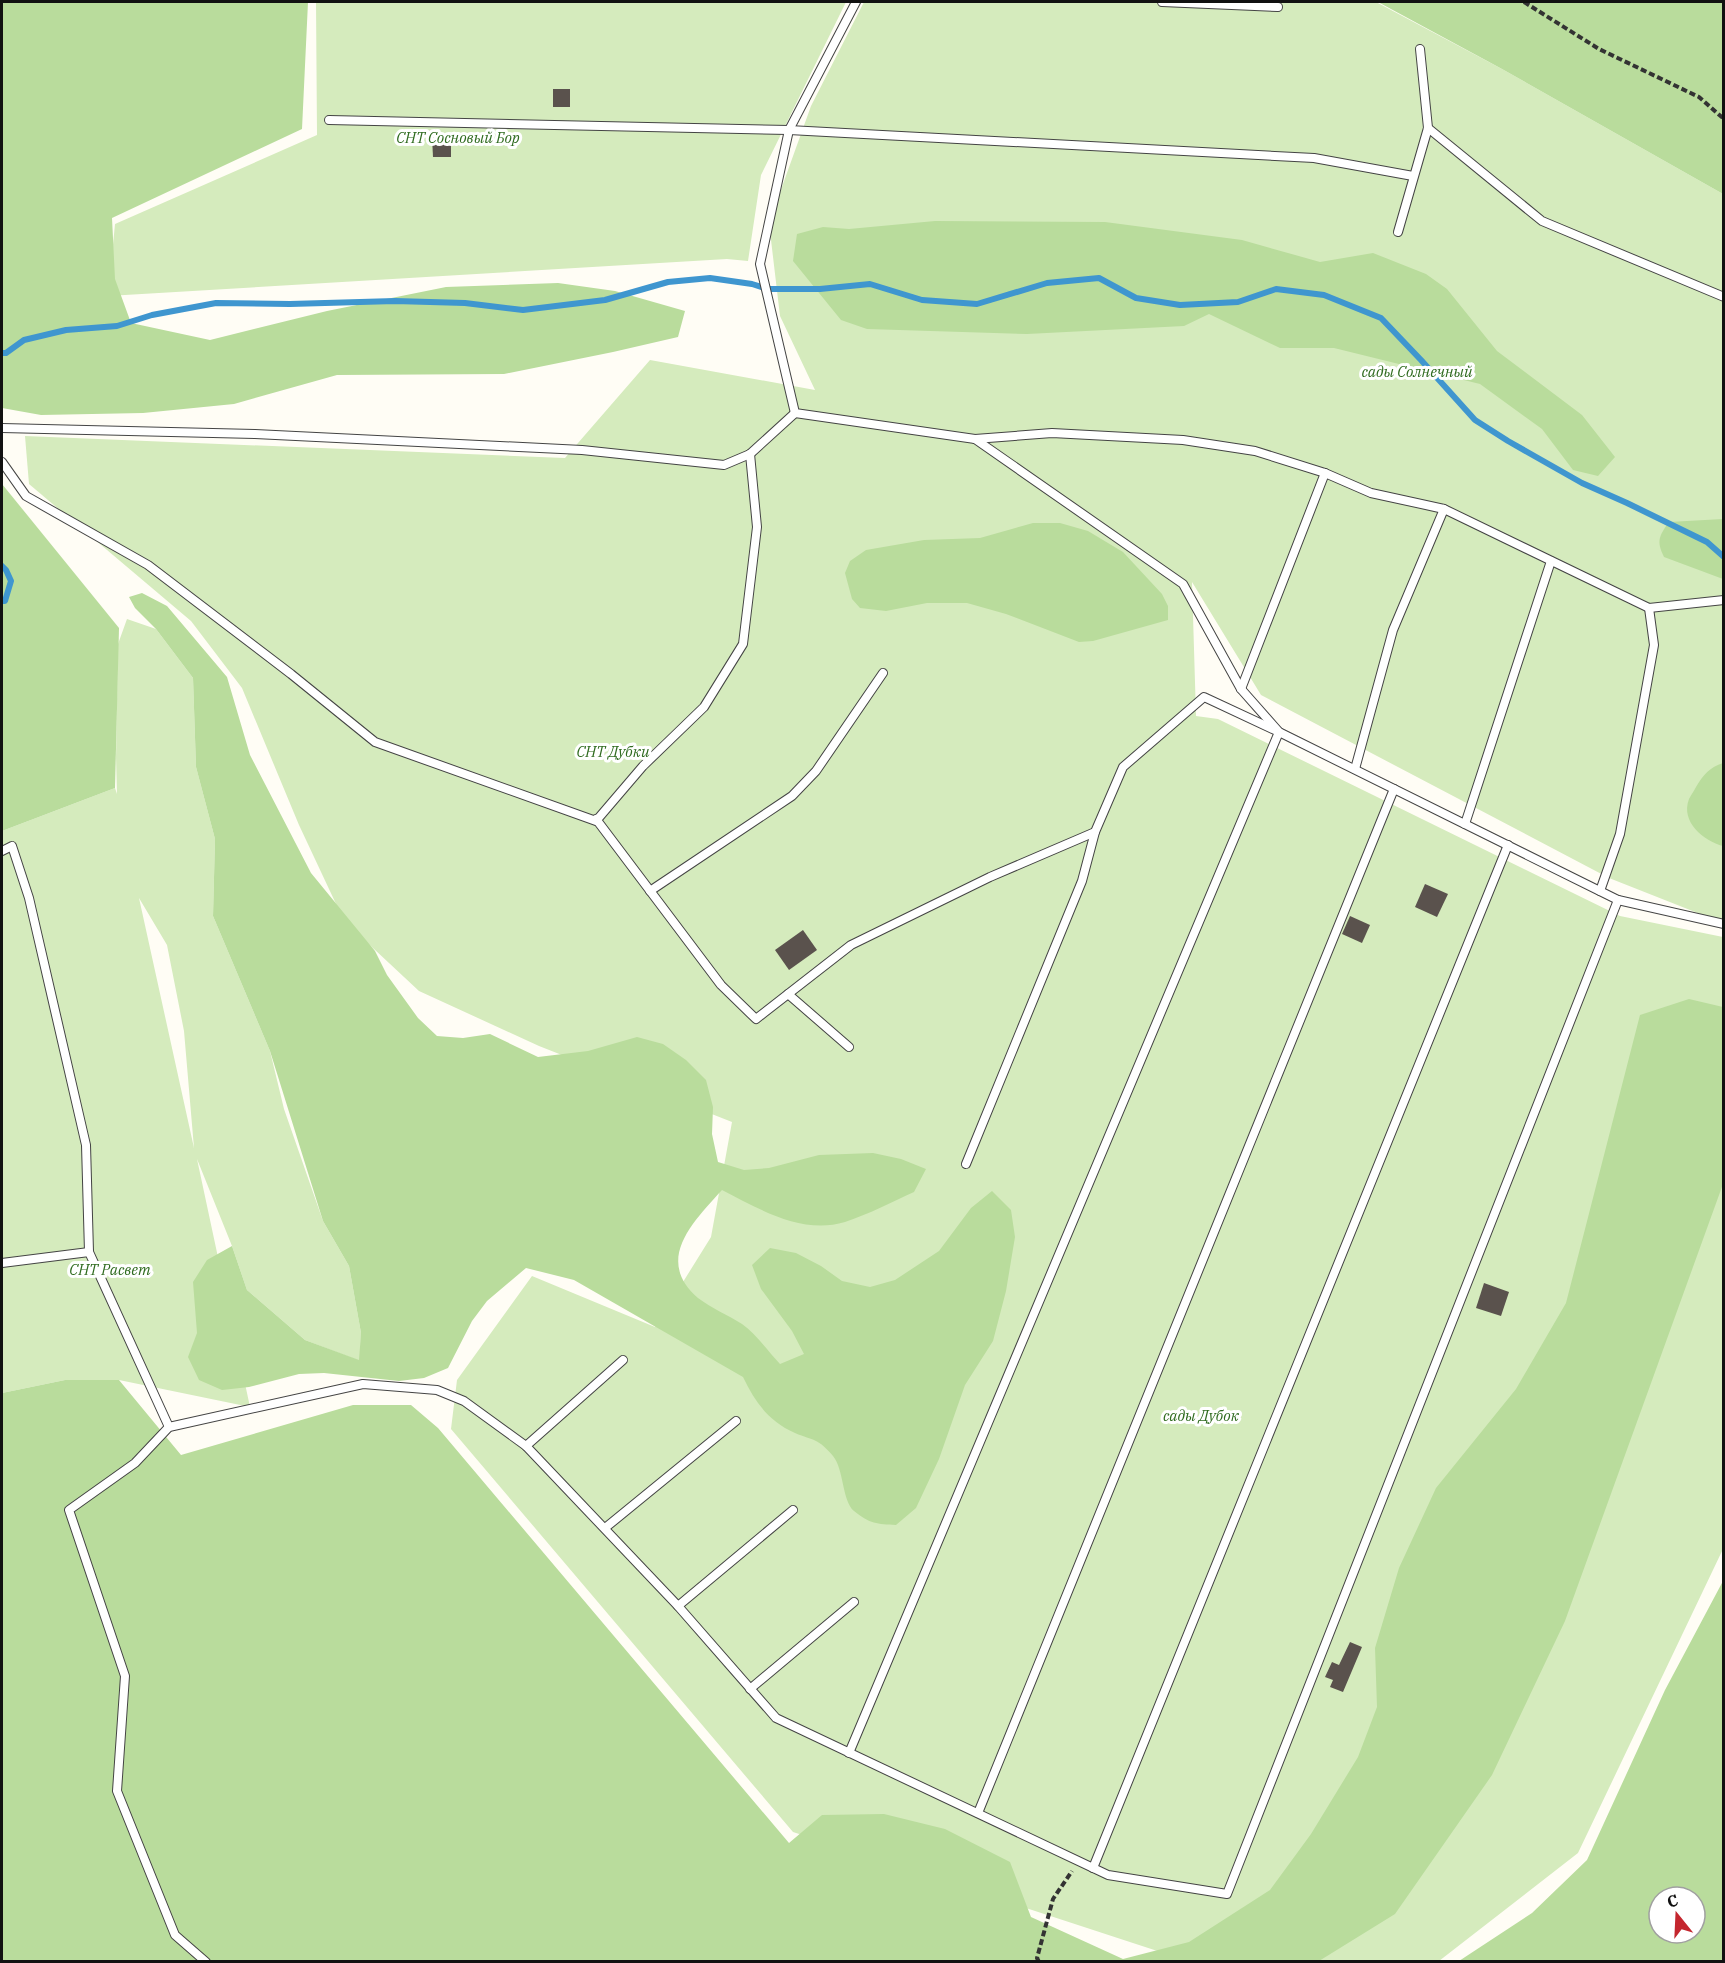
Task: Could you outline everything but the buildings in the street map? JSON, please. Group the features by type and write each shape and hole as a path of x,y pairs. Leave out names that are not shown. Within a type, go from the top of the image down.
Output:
{"lane":[{"path":"795,413 760,264 789,130 856,2"},
{"path":"1162,2 1278,7"},
{"path":"1398,232 1428,128 1420,49"},
{"path":"329,120 789,130 1314,158 1413,176"},
{"path":"1428,128 1542,221 1724,297"},
{"path":"795,413 975,440 1052,433 1183,440 1255,451 1325,474 1371,493 1444,509 1649,608 1724,600"},
{"path":"2,428 255,434 582,450 724,465 750,454 795,413"},
{"path":"975,440 1183,584 1241,689 1279,732"},
{"path":"2,462 26,496 148,565 291,674 375,742 596,821 643,766 704,707 743,644 757,527 750,454"},
{"path":"1241,689 1325,474"},
{"path":"1355,769 1393,630 1444,509"},
{"path":"1465,824 1551,561"},
{"path":"1600,891 1620,834 1654,645 1649,608"},
{"path":"650,891 792,796 816,771 883,673"},
{"path":"966,1164 1082,881 1095,832 1124,767 1204,697 1355,769 1618,900 1724,924"},
{"path":"849,1753 1279,732"},
{"path":"978,1814 1394,789"},
{"path":"596,819 721,985 756,1019 851,945 990,878 1095,832"},
{"path":"1093,1868 1508,845"},
{"path":"2,850 12,846 29,898 86,1146 89,1252 170,1427"},
{"path":"206,1962 175,1935 117,1791 125,1676 69,1510 135,1463 170,1427 363,1384 437,1390 464,1401 526,1446 678,1606 776,1718 1108,1875 1227,1894 1618,900"},
{"path":"788,994 849,1047"},
{"path":"2,1263 89,1252"},
{"path":"526,1446 623,1360"},
{"path":"604,1528 736,1421"},
{"path":"678,1606 793,1510"},
{"path":"750,1689 854,1602"}],"path":[{"path":"1524,2 1599,49 1699,97 1724,119"},
{"path":"1039,1962 1037,1958 1053,1899 1079,1861"}],"green space":[{"path":"2,2 308,2 302,129 112,218 115,279 131,323 210,340 327,311 446,287 558,283 615,291 685,311 678,337 504,374 337,375 234,404 143,413 41,415 2,408"},
{"name":"СНТ Сосновый Бор","path":"316,2 846,2 761,175 748,261 727,259 108,296 115,224 317,135"},
{"path":"864,2 1376,2 1502,69 1723,194 1723,923 1609,878 1261,695 1192,582 1196,716 1218,719 1620,916 1723,937 1723,1549 1578,1853 1439,1961 1191,1962 793,1832 451,1429 457,1380 532,1276 655,1327 711,1237 732,1122 539,1046 419,991 344,921 299,825 242,688 191,621 29,484 25,436 565,458 650,360 815,390 780,316 769,223 811,106"},
{"path":"1378,2 1723,2 1723,194 1502,69"},
{"path":"935,221 1105,222 1242,240 1320,262 1373,253 1426,274 1447,289 1497,351 1582,415 1615,457 1598,476 1573,470 1542,429 1480,384 1334,348 1280,348 1209,314 1184,326 1027,334 867,329 841,320 793,261 797,234 823,227 849,229"},
{"path":"2,484 119,628 115,788 2,831"},
{"path":"1723,519 1723,579 1664,557 1660,539 1669,522"},
{"path":"1033,523 1060,523 1088,531 1123,552 1162,594 1168,606 1168,620 1093,641 1079,642 1006,614 967,603 927,603 886,611 860,608 852,599 845,573 850,561 866,550 924,540 980,538"},
{"path":"142,593 167,606 227,677 250,755 311,873 375,951 387,975 418,1018 437,1036 463,1038 490,1034 538,1057 588,1051 637,1037 663,1044 686,1060 706,1080 713,1107 712,1134 718,1162 744,1170 769,1168 819,1155 873,1153 901,1159 926,1169 914,1192 845,1222 829,1225 797,1223 766,1212 722,1190 690,1228 679,1256 679,1270 685,1284 703,1302 747,1328 780,1364 804,1354 792,1331 761,1289 752,1265 770,1248 796,1253 821,1266 842,1281 870,1287 895,1280 939,1251 971,1208 992,1191 1011,1210 1015,1237 1006,1291 993,1341 965,1385 939,1459 916,1508 896,1525 865,1519 854,1511 847,1500 837,1462 833,1456 819,1443 795,1433 770,1417 752,1395 743,1377 574,1280 526,1268 487,1301 472,1321 448,1368 424,1378 399,1381 324,1373 299,1374 249,1387 222,1390 199,1380 188,1357 197,1333 193,1282 207,1260 232,1246 247,1290 305,1340 359,1360 361,1333 349,1266 323,1221 270,1051 213,916 215,839 196,767 193,678 156,629 135,608 129,597"},
{"name":"СНТ Расвет","path":"127,619 156,629 193,678 196,767 215,839 213,916 270,1051 284,1109 323,1221 349,1266 361,1333 360,1361 305,1340 247,1290 197,1159 250,1407 119,1380 65,1380 2,1393 2,831 115,788 117,794 118,644","holes":["139,898 167,945 184,1031 194,1148"]},
{"path":"1724,763 1723,846 1708,840 1696,829 1691,823 1687,807 1704,775"},
{"path":"1689,999 1723,1007 1723,1184 1565,1621 1492,1775 1395,1914 1319,1961 2,1962 2,1393 65,1380 119,1380 181,1455 353,1405 411,1405 438,1428 789,1843 822,1815 884,1814 945,1829 1010,1862 1031,1917 1123,1959 1189,1942 1270,1890 1311,1834 1358,1757 1377,1707 1375,1648 1399,1568 1436,1488 1516,1389 1566,1303 1640,1015"},
{"path":"1723,1581 1723,1961 1459,1961 1532,1913 1587,1860 1665,1690"}],"waterway":[{"path":"2,353 6,353 24,340 66,330 117,326 152,315 216,303 290,304 395,301 465,303 523,310 605,300 668,282 710,278 752,284 768,289 820,289 870,284 922,300 977,304 1047,283 1099,278 1136,298 1180,305 1238,302 1276,289 1324,295 1381,318 1475,420 1582,483 1707,542 1724,557"},
{"path":"2,566 11,581 5,601 2,601"}],"park label":[{"name":"сады Солнечный","path":"1417,372"},
{"name":"СНТ Дубки","path":"613,752"},
{"name":"сады Дубок","path":"1201,1416"}]}
